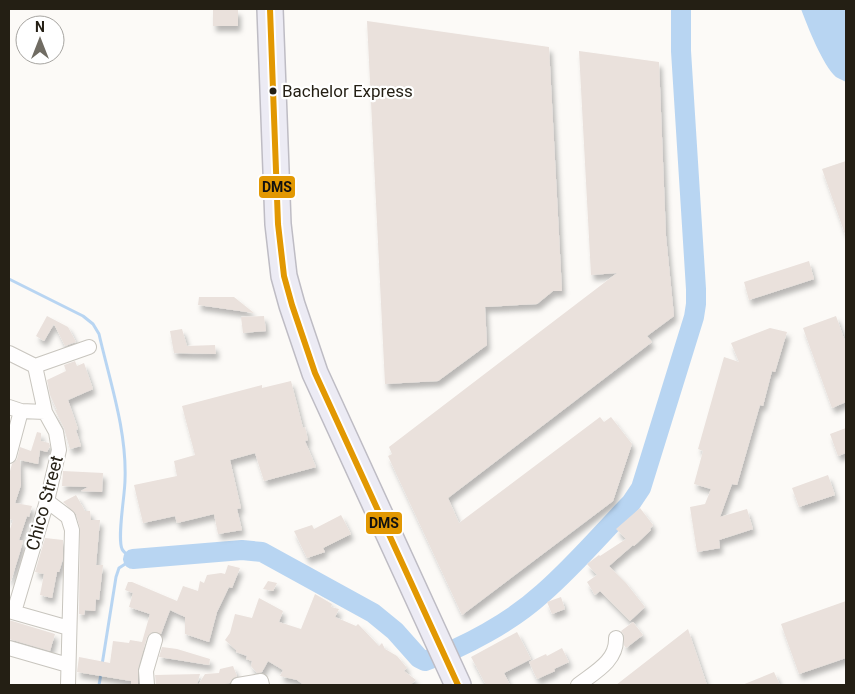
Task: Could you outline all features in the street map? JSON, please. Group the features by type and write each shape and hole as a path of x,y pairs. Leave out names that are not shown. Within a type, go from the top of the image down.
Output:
{"highway":[{"path":"270,9 278,224 284,276 289,295 315,374 456,680"}],"street":[{"path":"9,353 35,366 89,347"},
{"name":"Chico Street","path":"11,612 47,501 59,450 56,432 45,412 35,366"},
{"path":"9,456 15,409 45,412"},
{"path":"47,501 68,517 72,530 68,685"},
{"path":"11,612 69,628"},
{"path":"578,685 610,660 616,647 616,638"},
{"path":"147,685 146,671 155,640"},
{"path":"9,648 68,665"},
{"path":"238,685 261,681 262,685"}],"water":[{"path":"801,9 846,9 846,82 836,77 826,64"}],"building":[{"path":"213,10 238,10 238,26 213,26"},
{"path":"367,21 549,47 562,291 553,291 537,304 485,307 487,345 438,381 385,384"},
{"path":"579,51 659,62 666,236 674,316 647,336 652,342 448,498 459,523 600,417 604,422 611,417 632,444 613,501 462,615 388,456 392,454 389,447 617,273 591,275"},
{"path":"846,161 846,234 845,234 822,169"},
{"path":"809,261 814,279 749,300 744,282"},
{"path":"199,297 234,297 254,313 198,305"},
{"path":"47,316 68,327 76,342 65,346 54,324 44,341 36,336"},
{"path":"264,316 266,331 243,333 241,317"},
{"path":"836,316 846,344 846,402 832,408 803,328"},
{"path":"770,328 787,332 775,372 772,371 763,406 760,405 737,485 732,484 720,517 747,509 753,529 719,540 720,548 697,552 690,507 705,504 711,489 694,484 703,451 698,449 724,357 739,362 731,343"},
{"path":"182,329 187,346 215,345 216,354 174,353 170,331"},
{"path":"75,361 77,366 84,363 93,389 68,400 78,429 76,430 81,446 70,449 64,428 50,395 47,380 66,371 64,365"},
{"path":"291,381 303,428 305,427 308,440 305,441 316,467 264,481 255,453 230,460 241,508 237,509 242,530 218,534 214,514 177,523 175,516 143,523 134,485 177,476 174,461 195,455 182,406 262,385 262,388"},
{"path":"846,428 846,453 838,456 830,434"},
{"path":"37,432 41,433 41,441 49,443 50,446 47,452 40,450 38,464 20,460 21,485 15,503 32,506 19,540 23,541 11,581 9,580 9,532 13,520 9,519 9,471 17,459 20,447 31,451"},
{"path":"63,471 103,473 102,492 81,491 88,487 62,486"},
{"path":"828,475 835,495 799,507 792,488"},
{"path":"76,495 85,511 90,511 91,520 100,520 96,565 103,565 99,600 96,599 95,611 85,610 84,615 79,614 80,528 76,514 63,502"},
{"path":"640,508 653,525 651,530 609,566 626,583 645,607 630,621 600,591 595,595 587,582 597,575 587,564 626,539 616,529"},
{"path":"341,515 351,534 323,548 325,552 307,558 294,531 312,525 314,529"},
{"path":"45,538 63,540 63,559 59,572 57,572 52,598 40,595 44,574 35,572"},
{"path":"228,565 240,568 232,588 229,587 217,612 209,642 185,634 185,617 170,610 161,634 152,632 147,637 138,669 138,685 131,685 131,681 77,672 79,657 110,663 113,641 129,643 130,640 142,642 150,614 129,607 133,593 125,590 128,582 177,601 183,586 198,591 200,581 204,583 207,575 225,574"},
{"path":"268,581 277,583 273,591 263,589"},
{"path":"315,594 332,604 331,607 339,609 335,617 356,626 358,624 379,646 382,643 385,649 397,656 407,668 404,671 416,680 410,685 304,685 297,680 280,676 283,670 268,661 262,672 257,673 251,666 252,661 246,659 247,656 236,652 225,640 230,633 235,614 252,618 259,598 283,611 279,622 301,629"},
{"path":"561,597 565,609 552,614 547,602"},
{"path":"846,601 846,658 799,674 781,624"},
{"path":"9,620 55,634 50,651 9,639"},
{"path":"633,622 643,635 626,648 624,645 624,635 621,631"},
{"path":"688,629 707,685 616,685"},
{"path":"517,632 531,659 504,673 510,685 486,685 471,657"},
{"path":"162,647 177,649 210,659 209,665 159,657"},
{"path":"562,648 569,662 537,679 529,662 546,654 547,656"},
{"path":"233,666 237,676 230,683 198,685 205,674 219,673 220,669"},
{"path":"774,672 780,685 742,685"},
{"path":"200,674 197,685 156,685 155,675"}],"waterway":[{"path":"133,559 242,550 262,552 373,613 395,631 419,658 425,661 456,649 502,624 530,604 566,572 631,503 641,488 694,317 696,289 681,51 681,9"},
{"path":"9,279 83,316 93,324 99,334 113,388 121,425 125,462 121,543 122,549 133,559 119,568 116,577 102,665"},
{"path":"99,685 101,674"}],"transit line":[{"name":"DMS","path":"270,9 278,224 284,276 292,305 315,373 458,685"}],"place":[{"name":"Bachelor Express","path":"273,91"}]}
